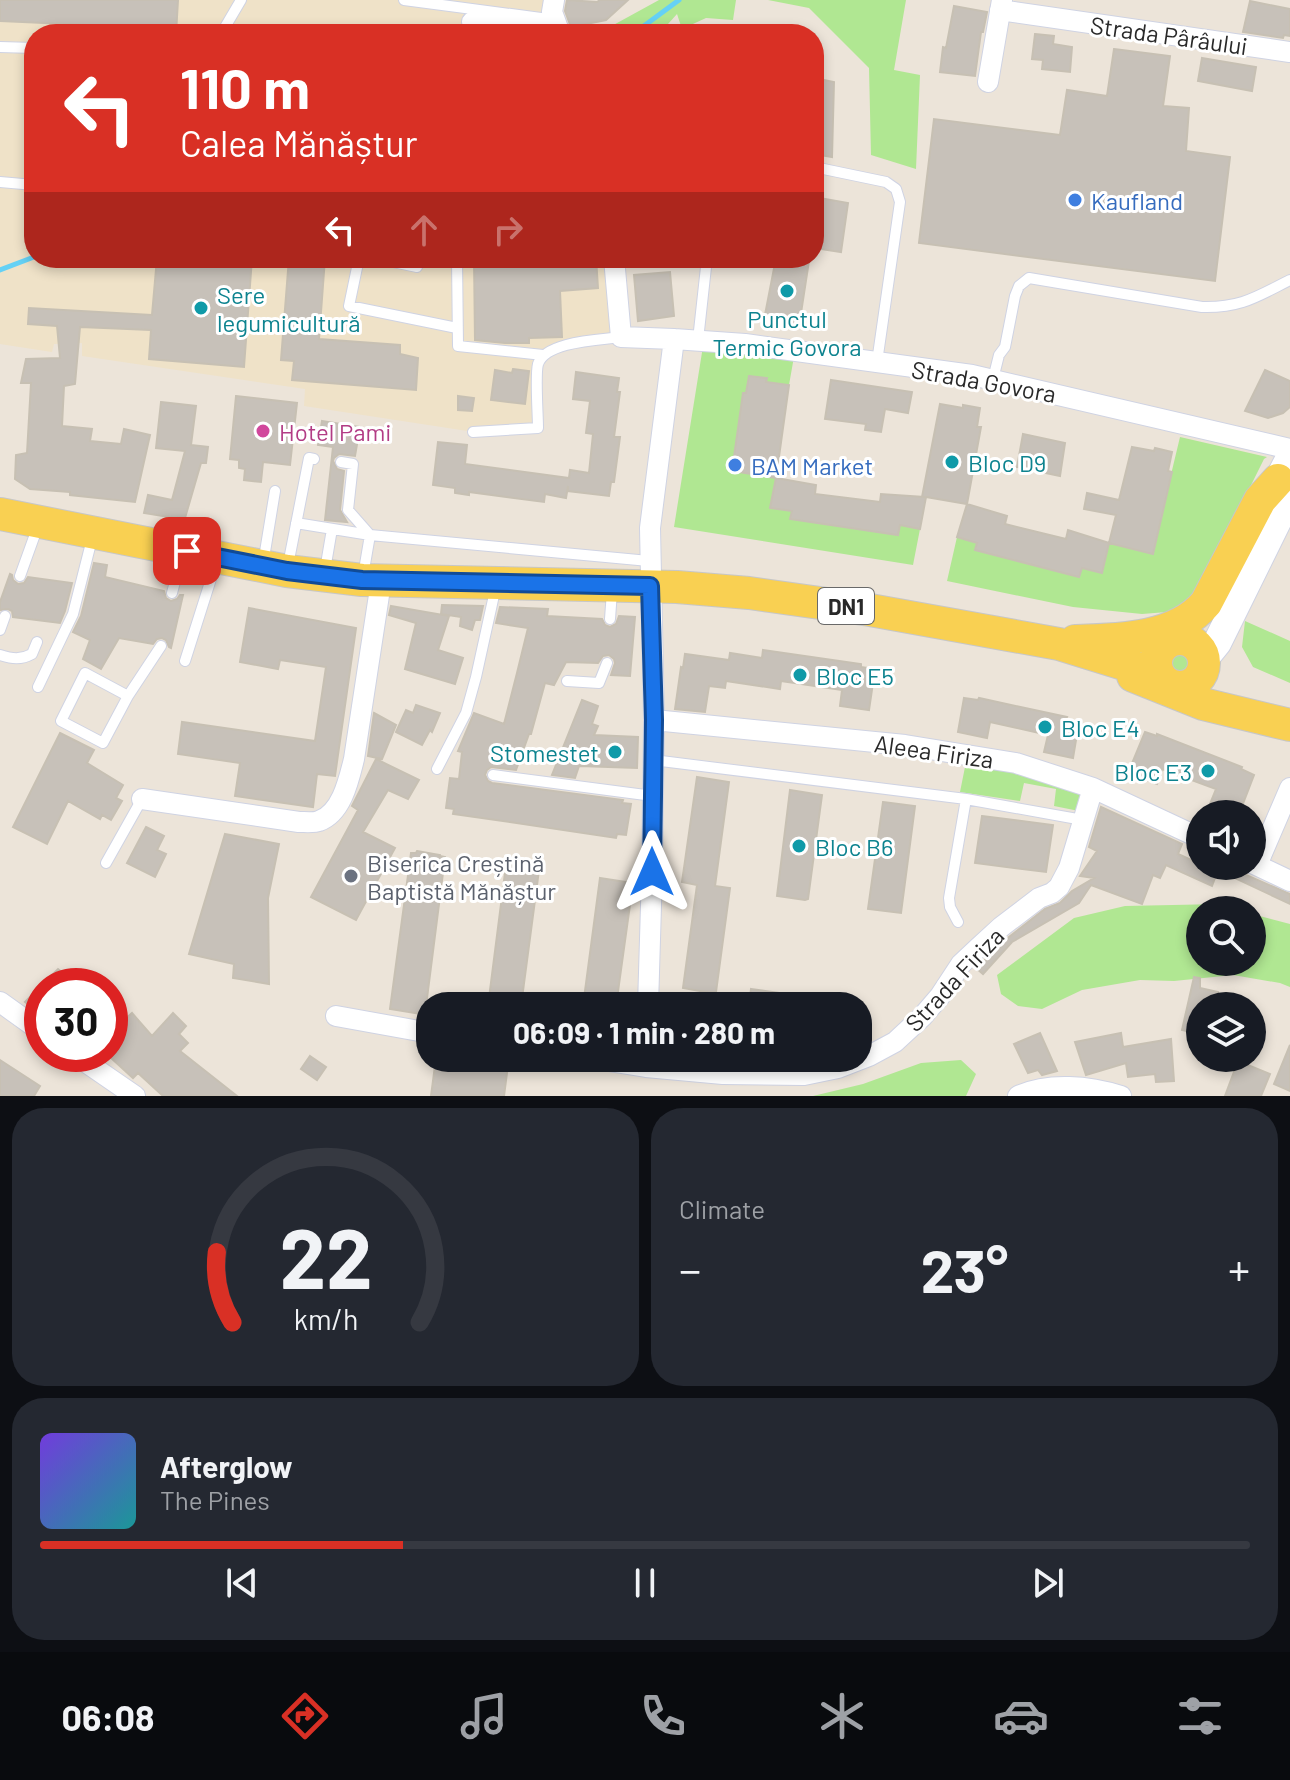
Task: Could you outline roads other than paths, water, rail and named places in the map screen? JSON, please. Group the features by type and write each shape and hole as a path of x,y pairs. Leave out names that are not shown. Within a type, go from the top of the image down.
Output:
{"main road":[{"path":"1286,478 1217,643 1204,661 1198,679 1192,684 1171,681 1156,663 1157,654 1172,640 1199,626 1212,611 1286,478"},
{"path":"1050,642 1146,635 1174,626 1194,615 1206,603 1260,500 1286,478"},
{"name":"DN1","path":"0,514 324,576 372,581 613,586 650,574 677,587 855,607 1050,642 1120,647 1172,640"},
{"path":"1172,640 1194,642 1201,650 1204,661 1231,691 1285,723"},
{"name":"DN1","path":"1050,642 1171,681 1232,707 1285,723"},
{"path":"1050,642 1203,704 1285,723"}],"street":[{"path":"988,82 1001,5"},
{"name":"Strada Pârâului","path":"1001,5 1290,52"},
{"path":"472,22 556,14"},
{"path":"615,268 621,337"},
{"name":"Strada Govora","path":"621,337 758,346 993,379 1290,449"},
{"path":"648,992 654,720 650,528 674,339"},
{"path":"142,799 299,822 319,821 334,810 347,784 354,759 372,581"},
{"name":"Aleea Firiza","path":"654,720 905,745 1016,763 1093,788 1186,831"},
{"name":"Strada Firiza","path":"872,1052 895,1042 922,1017 961,964 1001,927 1059,887 1069,868 1093,788"},
{"path":"1266,839 1290,788"},
{"path":"1266,870 1290,881"},
{"path":"0,1002 24,1019"},
{"path":"336,1016 416,1030"},
{"path":"100,1072 135,1096"},
{"name":"Strada Firiza","path":"710,1072 804,1075 819,1072"},
{"path":"1018,1096 1029,1091 1063,1087 1101,1090 1121,1096"}],"lane":[{"path":"404,0 556,14"},
{"path":"226,24 239,1"},
{"path":"0,47 24,48"},
{"path":"824,169 886,182 896,189 900,202 877,362"},
{"path":"0,182 24,184"},
{"path":"357,268 349,306 457,328"},
{"path":"457,268 458,346 543,355"},
{"path":"698,340 706,268"},
{"path":"993,379 999,355 1005,347 1015,296 1019,286 1029,278 1213,308 1243,303 1290,280"},
{"path":"473,432 538,428 537,365 543,355 553,348 621,337"},
{"path":"275,568 296,523 309,458 314,459"},
{"path":"341,462 353,464 348,510 370,535 372,581"},
{"path":"275,491 275,568"},
{"path":"20,576 40,520"},
{"path":"296,523 650,574"},
{"path":"324,576 332,529"},
{"path":"38,687 73,614 94,531"},
{"path":"172,593 183,550"},
{"path":"185,661 218,557"},
{"path":"437,769 466,713 497,584"},
{"path":"610,619 613,586"},
{"path":"0,630 5,616"},
{"path":"0,655 24,659 32,654 37,642"},
{"path":"128,696 85,673 61,721 103,743 128,696 161,646"},
{"path":"567,681 599,683 607,663"},
{"name":"Aleea Firiza","path":"653,760 966,799 1083,820"},
{"path":"493,775 653,796"},
{"path":"106,863 142,799"},
{"path":"958,922 949,898 966,799"}],"waterway":[{"path":"647,24 679,0"},
{"path":"0,270 24,261"}],"place":[{"name":"Kaufland","path":"1075,200"},
{"name":"Punctul Termic Govora","path":"787,291"},
{"name":"Sere legumicultură","path":"201,308"},
{"name":"Hotel Pami","path":"263,431"},
{"name":"Bloc D9","path":"952,462"},
{"name":"BAM Market","path":"735,465"},
{"name":"Bloc E5","path":"800,675"},
{"name":"Bloc E4","path":"1045,727"},
{"name":"Stomestet","path":"615,752"},
{"name":"Bloc E3","path":"1208,771"},
{"name":"Bloc B6","path":"799,846"},
{"name":"Biserica Creștină Baptistă Mănăștur","path":"351,876"}]}
